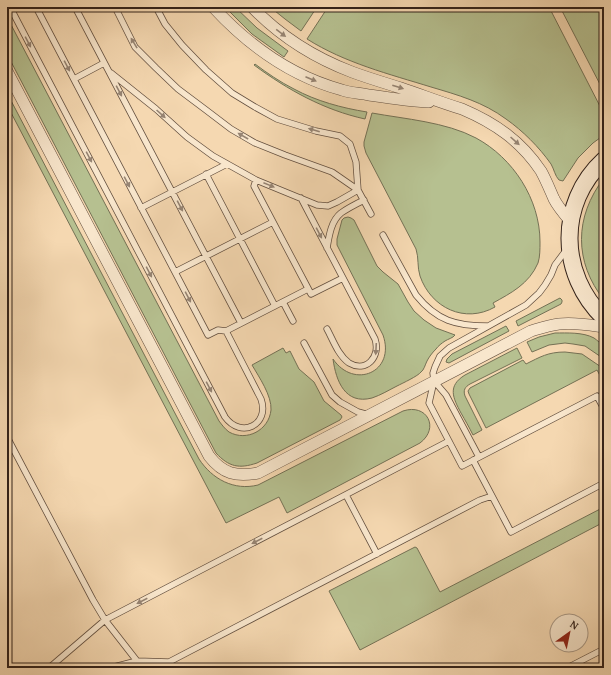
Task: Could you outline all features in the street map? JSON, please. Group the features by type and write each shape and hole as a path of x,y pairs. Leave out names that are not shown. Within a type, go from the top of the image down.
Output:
{"street":[{"path":"214,7 243,37 262,52 300,75 343,91 405,101 441,102"},
{"path":"252,7 280,32 321,58 350,71 462,109 487,120 498,127 522,147 541,171 549,185 555,201 571,222"},
{"path":"7,71 209,456 221,468 240,475 258,473 531,331 545,326 561,324 582,324 604,327"},
{"path":"604,160 594,170 582,189 573,211 569,245 573,268 582,290 591,304 604,318"}],"lane":[{"path":"10,7 225,417 233,426 239,428 250,427 260,420 264,410 263,404 226,331"},
{"path":"36,7 208,335 218,330 226,331 308,289"},
{"path":"75,7 241,323"},
{"path":"114,7 135,47 178,89 231,129 255,143 285,156 332,172 358,190 371,214"},
{"path":"156,7 165,24 182,45 206,70 232,93 255,108 277,119 316,131 340,136 350,144 356,162 358,190"},
{"path":"74,79 104,63"},
{"path":"109,72 156,109 187,137 214,156 256,180 317,205 328,206 358,190"},
{"path":"141,208 227,164"},
{"path":"206,174 275,306"},
{"path":"256,180 254,186 311,294 343,278"},
{"path":"301,198 375,339 377,350 373,359 370,362 360,366 350,363 342,357 327,329"},
{"path":"327,248 329,235 338,216 342,212 364,200"},
{"path":"175,272 273,222"},
{"path":"383,235 416,295 430,311 445,320 455,323 490,326"},
{"path":"569,245 555,265 545,285 526,305 449,348 440,356 434,367 434,381 429,403 462,466 597,396 604,409"},
{"path":"283,302 293,321"},
{"path":"304,343 332,395 349,408 369,415"},
{"path":"434,381 446,394 492,496 511,532 604,483"},
{"path":"7,437 93,600 105,620 137,661"},
{"path":"49,668 105,620 449,442"},
{"path":"346,495 377,554"},
{"path":"110,668 137,661 169,662 480,500 492,496"},
{"path":"567,668 604,649"},
{"path":"169,662 172,668"}],"green space":[{"path":"225,7 235,7 257,28 288,51 284,57 252,34"},
{"path":"270,7 317,7 301,31"},
{"path":"328,7 549,7 604,114 604,135 593,143 578,158 563,181 559,180 556,177 551,164 541,151 519,129 497,113 461,96 383,72 336,55 307,39"},
{"path":"560,7 604,7 604,92"},
{"path":"7,17 222,425 229,432 243,436 256,432 266,423 271,410 271,405 264,387 252,365 283,348 286,353 290,351 299,369 314,382 324,401 341,415 342,417 340,420 251,465 235,466 225,461 216,453 7,54"},
{"path":"255,64 284,83 311,97 339,106 367,112 365,119 321,105 293,91 254,65"},
{"path":"7,93 199,459 217,478 232,485 258,485 403,411 411,409 419,411 428,418 430,424 426,437 420,443 287,513 279,497 226,523 7,105"},
{"path":"372,113 452,128 476,138 489,146 502,157 513,168 522,181 530,195 539,226 539,261 530,277 519,287 493,303 495,307 484,312 472,314 450,310 432,297 425,287 419,273 416,249 366,153 364,142"},
{"path":"604,178 604,300 594,285 587,270 583,255 582,239 583,224 587,208 594,193"},
{"path":"348,217 354,220 377,266 398,284 414,311 436,328 455,335 438,347 419,374 379,395 372,398 363,399 355,398 349,395 344,389 334,367 333,359 342,368 352,374 361,375 371,372 378,367 384,359 385,348 383,335 337,245 342,220"},
{"path":"560,298 562,300 561,304 518,326 516,321"},
{"path":"506,326 509,331 449,363 446,362 452,354"},
{"path":"555,333 580,334 594,338 604,346 604,359 585,346 565,343 549,345 532,352 527,342"},
{"path":"517,348 522,358 470,384 465,389 465,396 482,430 473,435 458,408 454,397 453,392 456,383 465,375"},
{"path":"565,352 582,354 604,369 604,383 597,370 486,428 469,394 468,391 470,388 523,360 526,364 549,354"},
{"path":"604,507 604,522 360,650 329,591 415,547 417,548 440,592"}]}
